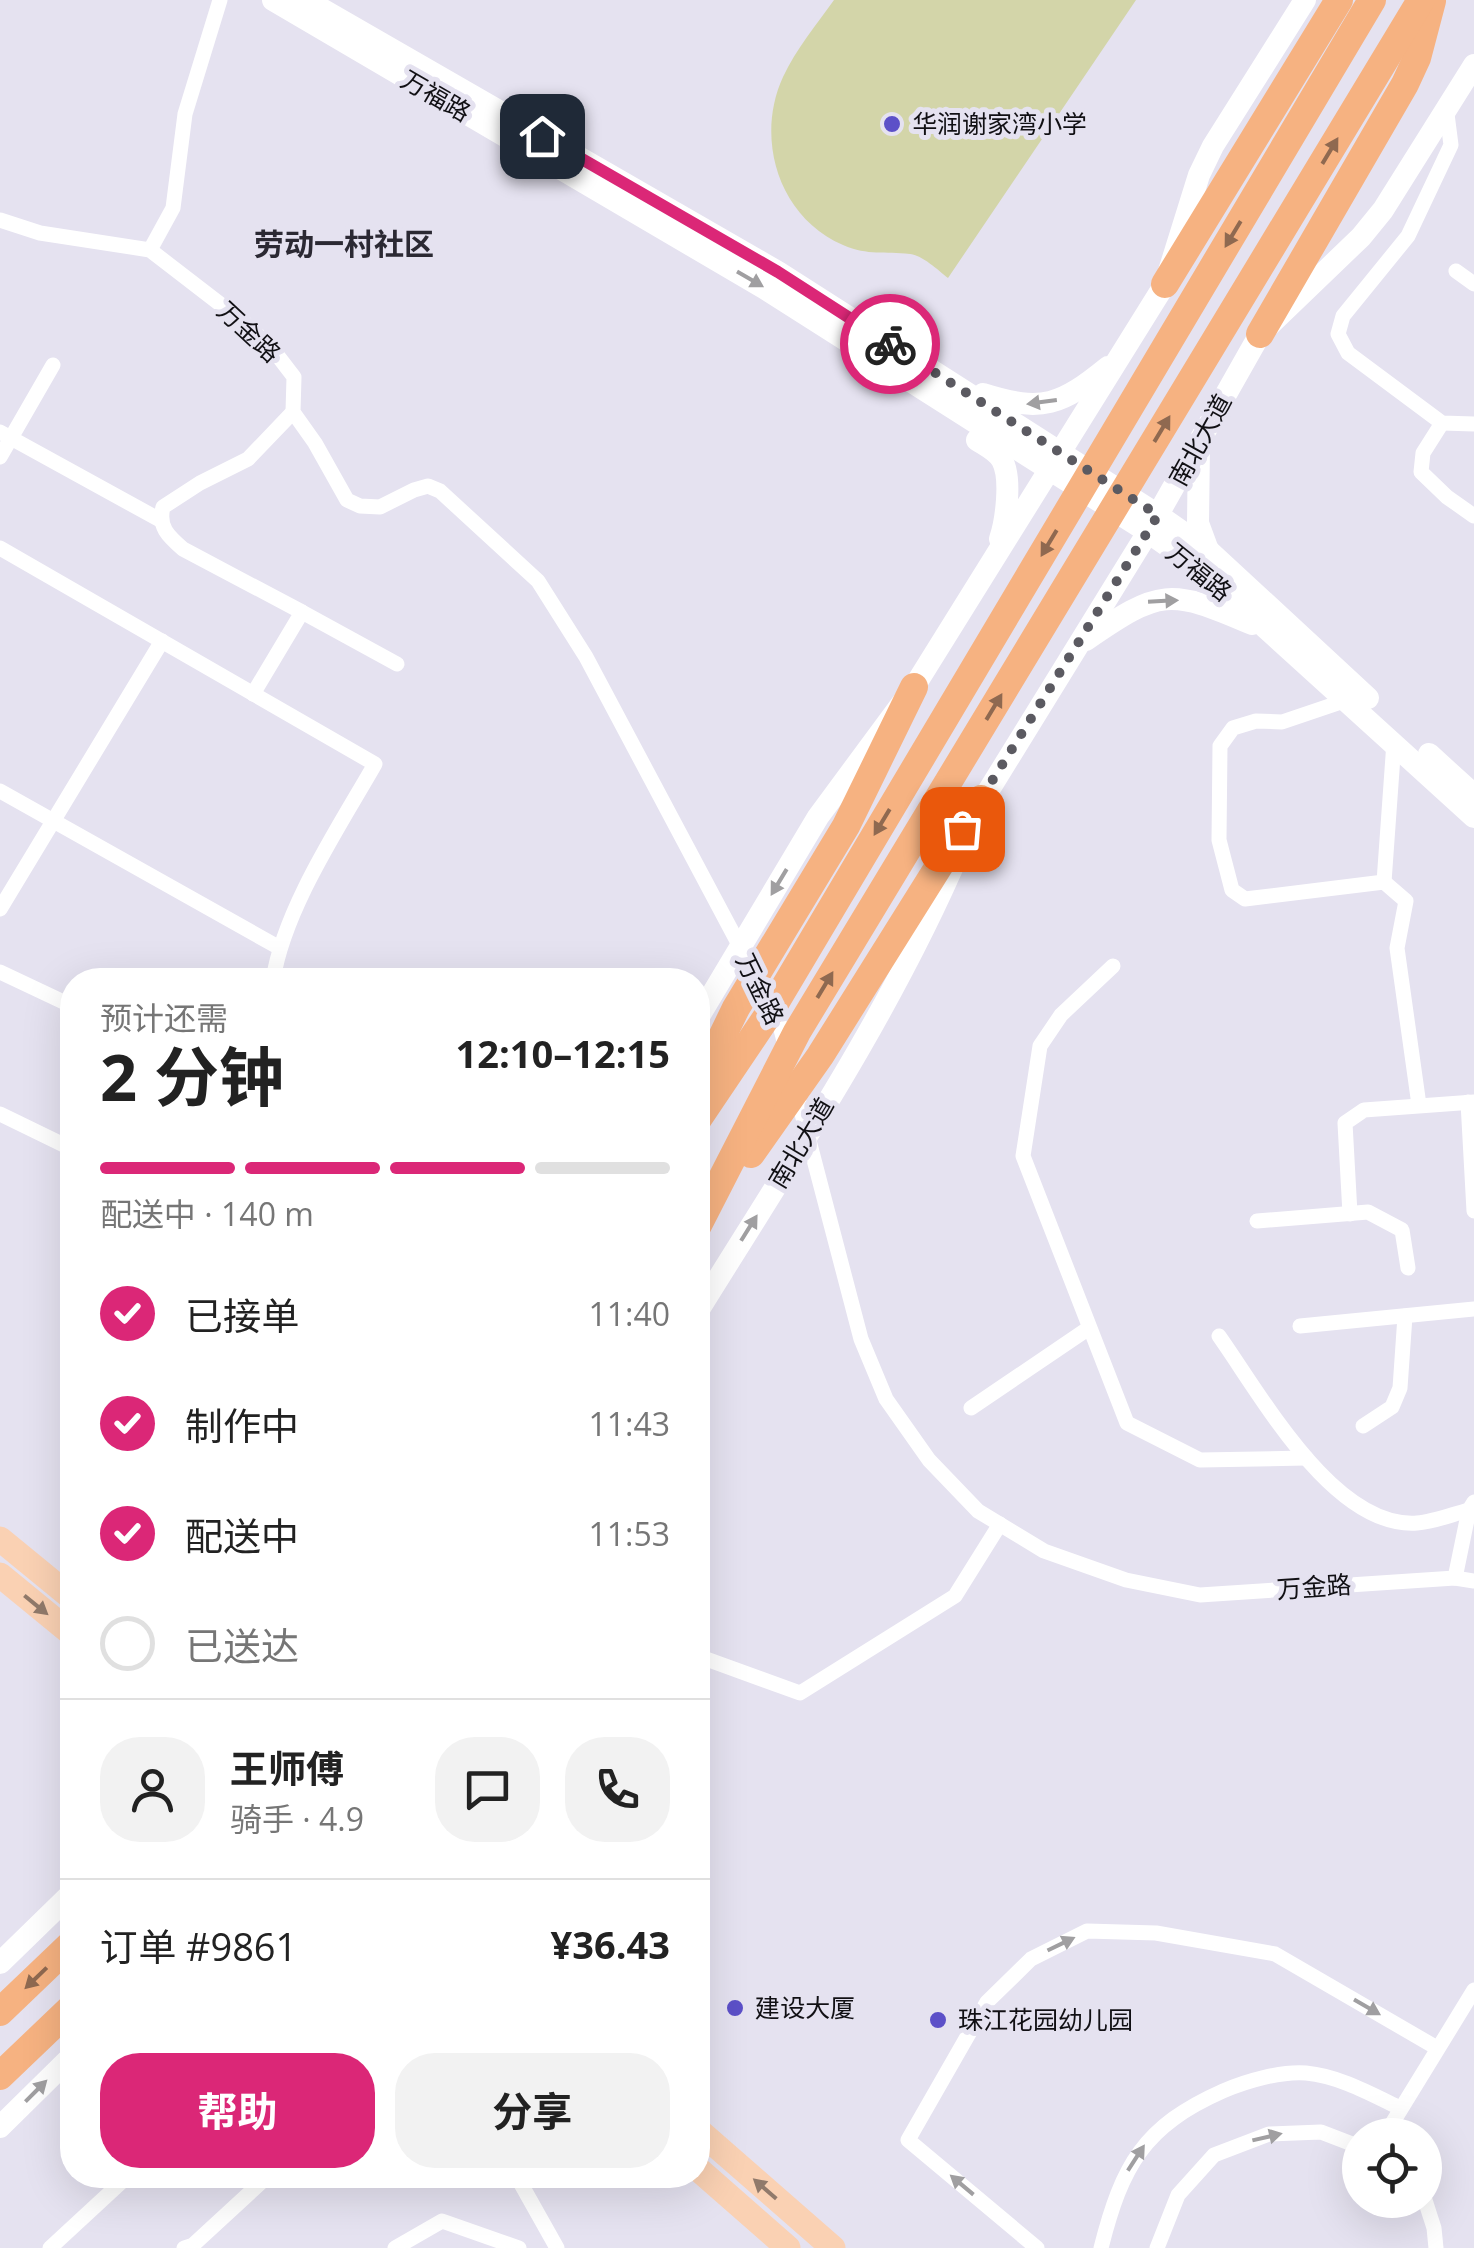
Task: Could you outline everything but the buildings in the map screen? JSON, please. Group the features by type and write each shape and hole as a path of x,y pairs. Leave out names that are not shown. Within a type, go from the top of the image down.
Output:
{"highway":[{"path":"1165,284 1339,0"},
{"path":"710,1101 778,998 1372,0"},
{"name":"南北大道","path":"710,1203 797,1032 1421,0"},
{"path":"1260,334 1405,84 1432,0"},
{"path":"710,1061 736,1008 846,826 914,687"},
{"path":"710,1210 820,1056 981,799"},
{"path":"0,2012 60,1954"},
{"path":"0,2076 60,2018"}],"main road":[{"name":"万福路","path":"273,0 764,288 1153,524 1208,550 1474,796"},
{"name":"万福路","path":"306,0 778,272 950,383 1056,462"},
{"path":"710,998 818,816 914,687 1165,284 1212,146 1305,0"},
{"name":"南北大道","path":"710,1292 807,1135 925,931 981,799 1153,524 1260,334 1384,210 1474,65"},
{"path":"865,352 938,415 1001,458 1005,469 1006,516 993,561"},
{"path":"950,383 1010,403 1042,404 1075,394 1122,355"},
{"path":"1199,441 1198,522 1208,550"},
{"name":"万福路","path":"1153,524 1474,817"},
{"path":"1079,645 1132,608 1150,600 1173,598 1208,605 1268,632"},
{"path":"0,1539 60,1588"},
{"path":"0,1575 60,1624"},
{"path":"0,1962 60,1904"},
{"path":"0,2127 60,2068"},
{"path":"710,2140 833,2248"},
{"path":"710,2180 788,2248"}],"street":[{"path":"0,220 40,233 150,250 173,208 185,114 220,0"},
{"path":"1446,114 1451,145 1408,236 1343,316 1338,334 1348,353 1442,422 1474,424"},
{"name":"万金路","path":"150,250 271,346 294,378 293,412 347,500 360,506 380,507 428,486 440,490 538,581 595,673 778,1018 861,1339 886,1398 929,1460 978,1511 1044,1551 1126,1580 1200,1595 1455,1578 1474,1580"},
{"path":"1456,271 1474,284"},
{"path":"0,457 5,435 53,365"},
{"path":"293,412 248,459 162,507 160,520 167,536 183,549 397,664"},
{"path":"1442,422 1423,453 1421,472 1474,516"},
{"path":"5,435 160,520"},
{"path":"0,548 375,764 278,947 275,968"},
{"path":"253,694 302,612"},
{"path":"0,909 162,641"},
{"path":"1348,700 1282,722 1256,722 1233,728 1220,746 1220,840 1232,890 1245,899 1384,882 1406,901 1396,948 1419,1106"},
{"path":"1384,882 1394,742"},
{"path":"0,791 278,947"},
{"path":"1114,966 1060,1015 1040,1046 1023,1156 1126,1423 1200,1460 1306,1458"},
{"path":"0,972 60,1000"},
{"path":"1350,1214 1345,1123 1364,1110 1471,1102 1474,1211"},
{"path":"0,1114 60,1143"},
{"path":"1257,1221 1368,1212 1402,1230 1408,1268"},
{"path":"1300,1326 1474,1309"},
{"path":"1363,1426 1392,1407 1400,1388 1405,1316"},
{"path":"971,1408 1089,1328"},
{"path":"1218,1336 1306,1458 1356,1506 1382,1519 1417,1523 1472,1506"},
{"path":"1455,1578 1472,1506"},
{"path":"710,1660 800,1694 955,1596 1000,1524"},
{"path":"1037,2248 908,2140 988,2002 1030,1959 1087,1931 1156,1933 1275,1954 1438,2048"},
{"path":"1395,2118 1474,1990"},
{"path":"1102,2248 1125,2174 1150,2137 1185,2108 1243,2082 1304,2072 1350,2084 1400,2108"},
{"path":"1156,2248 1178,2195 1214,2156 1269,2134 1321,2132 1342,2140"},
{"path":"50,2248 115,2188"},
{"path":"191,2247 256,2188"},
{"path":"523,2188 557,2248"},
{"path":"1430,2218 1436,2248"},
{"path":"394,2248 442,2221 519,2248"}],"green space":[{"path":"834,0 1136,0 948,278 915,255 861,251 821,232 802,216 778,173 771,125 775,101 794,57"}],"way so far":[{"path":"890,344 1158,515 962,829"}],"place":[{"name":"华润谢家湾小学","path":"892,124"},
{"name":"建设大厦","path":"735,2008"},
{"name":"珠江花园幼儿园","path":"938,2020"}],"district":[{"name":"劳动一村社区","path":"344,245"}],"route":[{"path":"542,136 778,272 890,344"}]}
